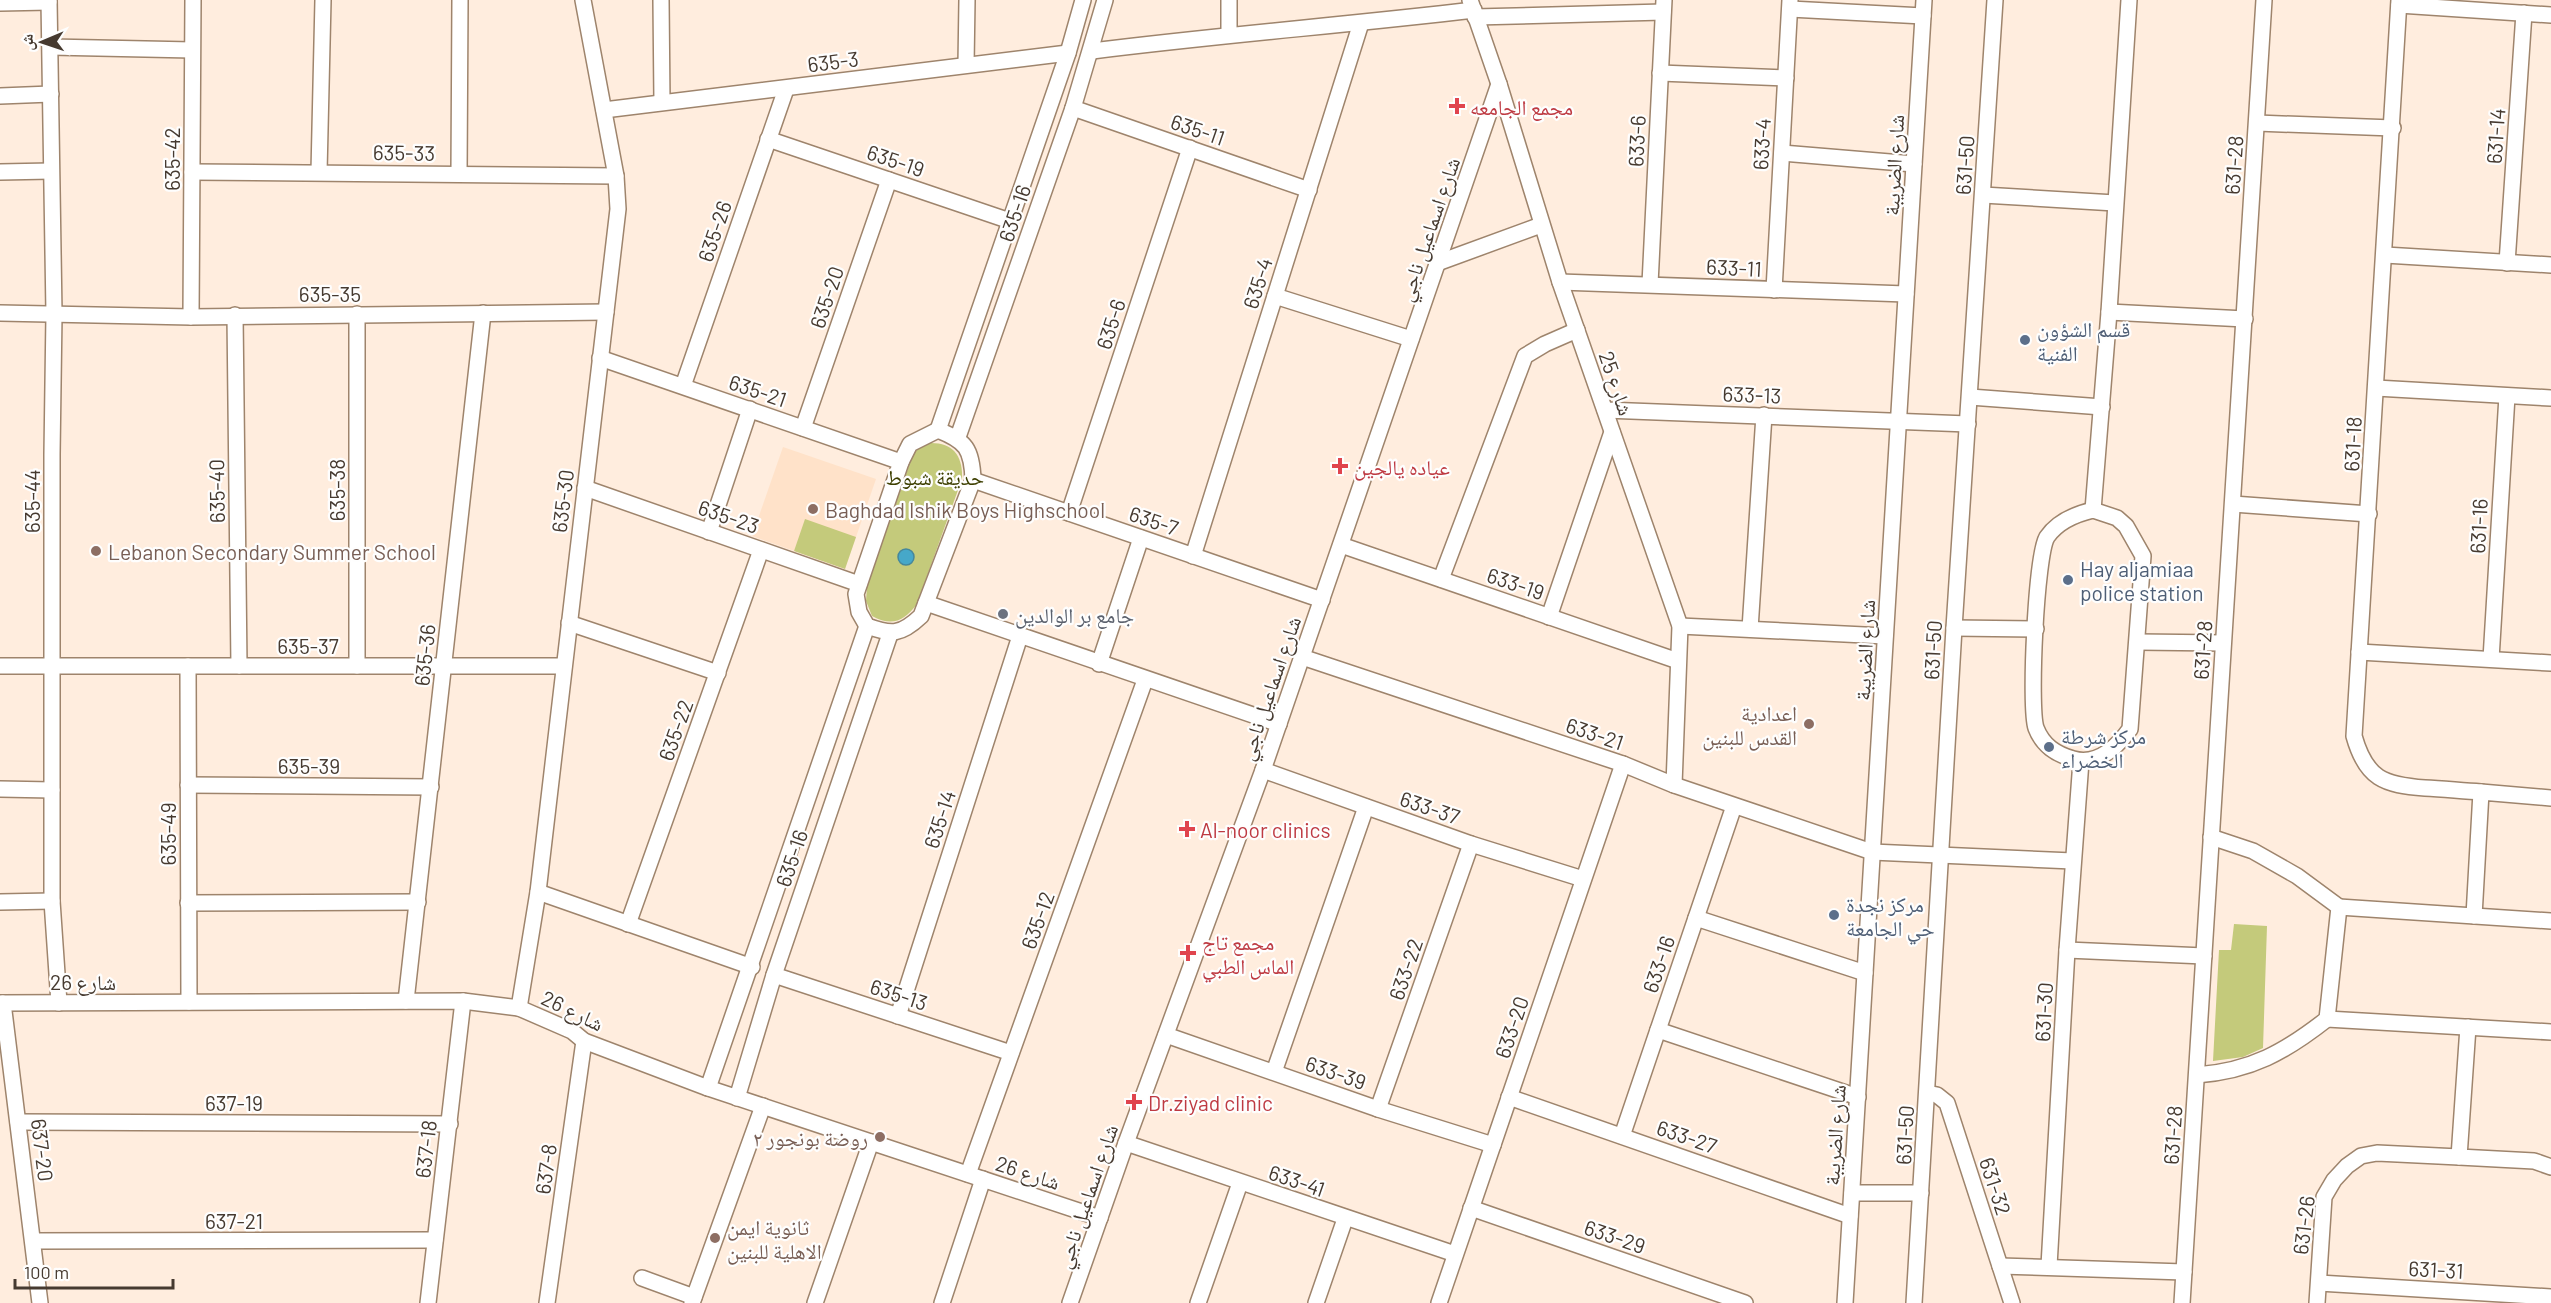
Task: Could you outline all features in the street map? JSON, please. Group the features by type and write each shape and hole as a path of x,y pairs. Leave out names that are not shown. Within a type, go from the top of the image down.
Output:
{"street":[{"name":"635-42","path":"191,317 192,0"},
{"path":"319,172 323,0"},
{"path":"459,174 460,0"},
{"name":"635-30","path":"519,1008 538,892 618,209 616,176 584,0"},
{"path":"661,0 662,102"},
{"path":"966,65 967,0"},
{"name":"635-16","path":"938,430 1068,53 1083,0"},
{"name":"635-16","path":"958,437 1073,108 1106,0"},
{"path":"1229,0 1229,34"},
{"name":"شارع الضريبة","path":"1845,1303 1924,0"},
{"name":"631-50","path":"1914,1303 1954,628 1995,0"},
{"path":"2093,510 2109,312 2129,0"},
{"name":"631-28","path":"2182,1303 2264,0"},
{"path":"0,3 49,1"},
{"name":"635-44","path":"49,1 54,314 52,902 59,1003"},
{"path":"2399,2 2551,15"},
{"name":"631-18","path":"2399,2 2354,736 2359,755 2365,765 2379,778 2396,786 2551,798"},
{"path":"1790,4 1923,16"},
{"name":"633-4","path":"1774,290 1790,4"},
{"path":"1092,51 1229,34 1361,23 1473,9 1664,6"},
{"name":"633-6","path":"1650,284 1664,6"},
{"name":"شارع 25","path":"1473,9 1499,84 1560,282 1680,627 1674,785"},
{"name":"631-14","path":"2507,263 2524,13"},
{"name":"635-4","path":"1193,556 1361,23"},
{"path":"51,47 192,50"},
{"name":"635-3","path":"604,110 1068,53"},
{"path":"1660,73 1786,78"},
{"name":"شارع اسماعيل ناجي","path":"1071,1303 1126,1143 1263,770 1411,339 1440,262 1499,84"},
{"name":"635-26","path":"683,386 786,89"},
{"path":"0,96 51,94"},
{"name":"635-11","path":"1073,108 1309,190"},
{"path":"2257,123 2393,128"},
{"name":"635-19","path":"768,138 1010,221"},
{"name":"635-6","path":"1069,513 1190,148"},
{"path":"1782,153 1914,164"},
{"path":"0,172 51,171"},
{"name":"635-33","path":"192,171 616,176"},
{"name":"635-20","path":"803,428 889,180"},
{"path":"1983,195 2115,203"},
{"path":"1440,262 1541,225"},
{"path":"2385,255 2551,265"},
{"name":"633-11","path":"1560,282 1906,294"},
{"path":"1275,296 1411,339"},
{"name":"635-35","path":"0,313 191,317 606,312"},
{"path":"2109,312 2245,320"},
{"name":"635-36","path":"406,1000 483,313"},
{"name":"635-38","path":"357,314 357,666"},
{"name":"635-40","path":"235,315 239,666"},
{"path":"1441,579 1525,356 1577,330"},
{"name":"635-21","path":"600,358 901,462"},
{"path":"2376,388 2551,398"},
{"name":"631-16","path":"2491,659 2507,396"},
{"path":"1970,397 2102,407"},
{"path":"709,532 750,410"},
{"name":"633-13","path":"1605,410 1968,424"},
{"path":"1750,629 1764,416"},
{"path":"938,430 958,437 966,447 972,461 973,480 921,616 904,630 890,634 867,626 859,612 856,594 901,462 910,444 938,430"},
{"path":"1549,616 1612,432"},
{"name":"635-7","path":"973,480 1322,600"},
{"name":"635-23","path":"585,488 859,584"},
{"path":"2234,504 2369,514"},
{"path":"2093,510 2117,518 2126,526 2143,556 2130,729 2115,747 2106,753 2095,759 2081,761 2052,750 2044,743 2035,726 2033,700 2036,629 2040,561 2046,540 2054,528 2078,514 2093,510"},
{"path":"1099,664 1141,538"},
{"name":"633-19","path":"1341,545 1678,661"},
{"name":"635-22","path":"628,924 761,550"},
{"path":"926,603 1144,680 1279,724"},
{"path":"569,623 718,673"},
{"name":"635-16","path":"708,1088 752,967 867,626"},
{"path":"1680,627 1885,636"},
{"path":"1954,628 2036,629"},
{"name":"635-16","path":"736,1098 774,975 890,634"},
{"name":"635-14","path":"898,1016 1020,636"},
{"path":"2138,642 2223,643"},
{"path":"2359,651 2551,663"},
{"name":"633-21","path":"1302,657 1623,764 1674,785 1872,852 2073,861"},
{"name":"635-37","path":"0,666 564,666"},
{"name":"635-49","path":"188,666 189,1002"},
{"name":"635-12","path":"968,1174 1144,680"},
{"name":"631-30","path":"2049,1266 2067,950 2081,761"},
{"name":"633-20","path":"1439,1303 1623,764"},
{"name":"633-37","path":"1263,770 1471,844 1584,879"},
{"name":"635-39","path":"188,785 431,787"},
{"path":"0,789 52,790"},
{"path":"2474,916 2481,792"},
{"name":"633-16","path":"1622,1136 1734,806"},
{"path":"1274,1072 1366,807"},
{"path":"2211,837 2253,850 2297,876 2339,907 2551,921"},
{"name":"633-22","path":"1378,1109 1471,844"},
{"path":"538,892 752,967"},
{"path":"0,902 52,902"},
{"path":"188,903 418,902"},
{"path":"2327,1019 2339,907"},
{"path":"1696,918 1865,973"},
{"path":"2067,950 2204,956"},
{"name":"635-13","path":"774,975 1011,1053"},
{"name":"شارع 26","path":"2,1003 406,1000 463,1001 519,1008 572,1031 584,1041 708,1088 1100,1218"},
{"name":"637-18","path":"428,1303 463,1001"},
{"name":"637-20","path":"2,1003 40,1303"},
{"path":"2197,1075 2226,1073 2261,1062 2297,1042 2327,1019 2551,1032"},
{"path":"2468,1027 2459,1157 2534,1161 2551,1167"},
{"path":"1658,1030 1858,1096"},
{"name":"633-39","path":"1166,1035 1378,1109 1493,1146"},
{"name":"637-8","path":"547,1303 584,1041"},
{"name":"631-32","path":"1927,1093 1937,1095 1947,1102 2012,1303"},
{"name":"633-27","path":"1509,1097 1850,1216"},
{"path":"642,1278 693,1300 763,1106"},
{"name":"637-19","path":"18,1122 450,1124"},
{"path":"815,1303 871,1142"},
{"name":"633-41","path":"1126,1143 1345,1219 1455,1254"},
{"name":"631-26","path":"2317,1303 2324,1197 2334,1180 2347,1166 2361,1156 2378,1153 2459,1157"},
{"path":"942,1303 983,1179"},
{"path":"1198,1303 1240,1183"},
{"path":"1852,1192 1921,1193"},
{"name":"633-29","path":"1471,1208 1745,1303"},
{"path":"1316,1303 1345,1219"},
{"name":"637-21","path":"33,1241 435,1240"},
{"path":"2000,1266 2184,1272"},
{"name":"631-31","path":"2319,1282 2451,1297 2551,1297"}],"shaded area":[{"name":"Baghdad Ishik Boys Highschool","path":"783,447 876,479 845,569 752,536"}],"green space":[{"name":"حديقة شبوط","path":"931,443 946,446 955,453 961,464 962,479 917,604 902,618 892,622 886,621 872,616 866,601 867,586 913,454 920,447"},
{"path":"805,519 856,537 845,569 794,551"},
{"path":"2234,924 2267,926 2263,1048 2243,1057 2213,1061 2219,950 2231,950"}],"water":[{"path":"903,549 909,549 914,557 912,563 903,565 898,560 898,554"}],"place":[{"name":"مجمع الجامعه","path":"1457,106"},
{"name":"قسم الشؤون الفنية","path":"2025,340"},
{"name":"عياده يالجين","path":"1340,466"},
{"name":"Baghdad Ishik Boys Highschool","path":"813,509"},
{"name":"Lebanon Secondary Summer School","path":"96,551"},
{"name":"Hay aljamiaa police station","path":"2068,580"},
{"name":"جامع بر الوالدين","path":"1003,614"},
{"name":"اعدادية القدس للبنين","path":"1809,724"},
{"name":"مركز شرطة الخضراء","path":"2049,747"},
{"name":"Al-noor clinics","path":"1187,829"},
{"name":"مركز نجدة حي الجامعة","path":"1834,915"},
{"name":"مجمع تاج الماس الطبي","path":"1188,953"},
{"name":"Dr.ziyad clinic","path":"1134,1102"},
{"name":"روضة بونجور ٢","path":"880,1137"},
{"name":"ثانوية ايمن الاهلية للبنين","path":"715,1238"}]}
